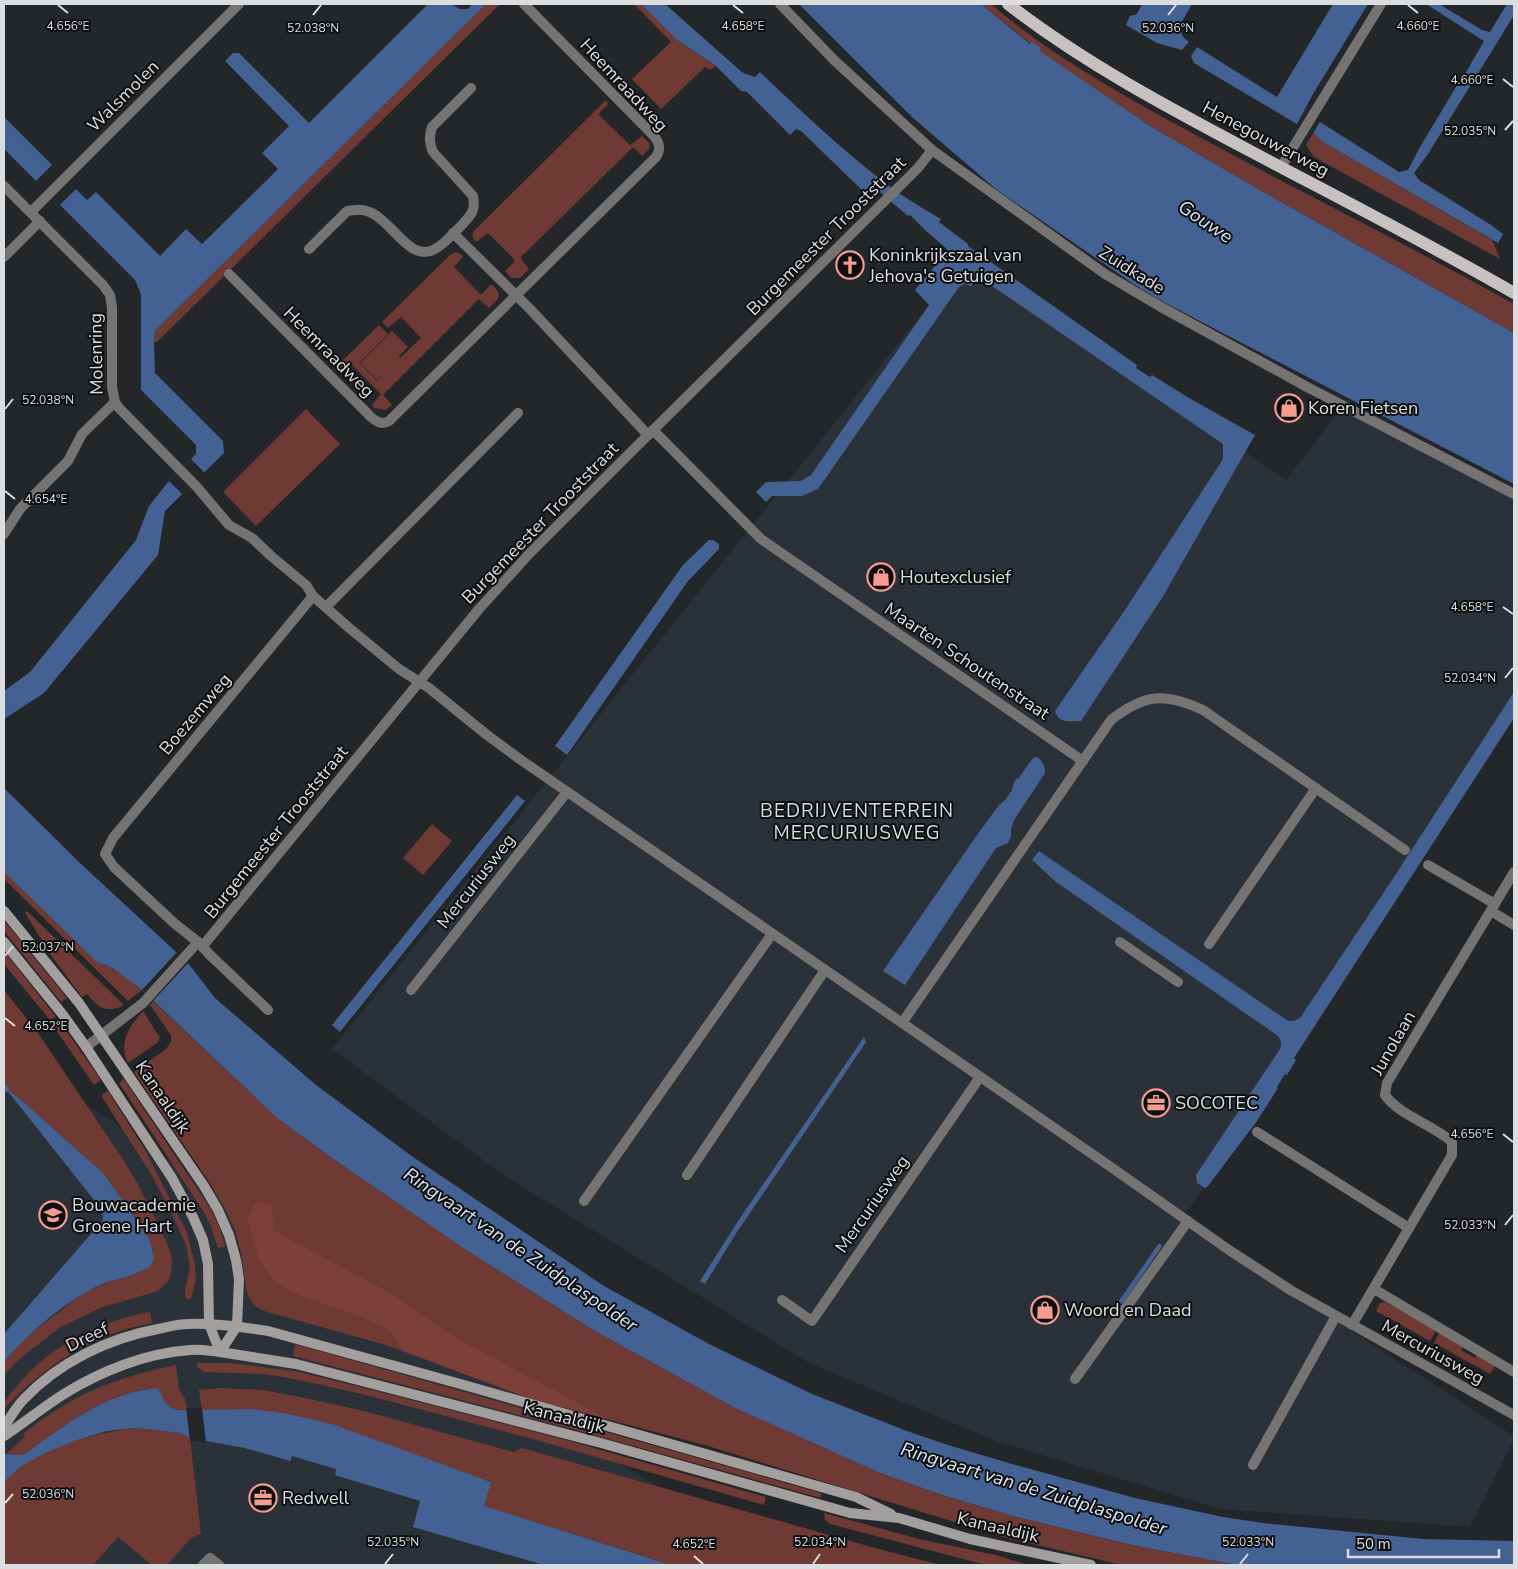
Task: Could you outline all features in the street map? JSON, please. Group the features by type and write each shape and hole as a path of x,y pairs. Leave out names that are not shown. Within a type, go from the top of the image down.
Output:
{"main road":[{"name":"Henegouwerweg","path":"1008,4 1051,35 1165,106 1514,293"},
{"name":"Kanaaldijk","path":"4,911 79,1003 204,1186 222,1218 236,1260 239,1279 237,1326"},
{"name":"Kanaaldijk","path":"4,942 64,1015 86,1047 158,1156 193,1218 203,1240 208,1264 209,1324 220,1352 305,1367 600,1443 850,1513 899,1518"},
{"name":"Dreef","path":"4,1427 23,1400 38,1386 54,1373 102,1346 145,1331 186,1324 209,1324"},
{"name":"Kanaaldijk","path":"209,1324 268,1330 856,1497 899,1518 970,1539 1091,1565"},
{"path":"4,1436 31,1419 64,1394 120,1366 143,1358 190,1350 220,1352 237,1326"}],"street":[{"name":"Walsmolen","path":"30,212 239,4"},
{"name":"Heemraadweg","path":"229,274 371,417 385,424 392,418 656,157 659,151 660,146 650,132 524,4"},
{"name":"Zuidkade","path":"780,4 834,60 932,150 1105,274 1309,388 1514,494"},
{"path":"1281,167 1381,4"},
{"path":"309,249 347,212 357,209 383,220 408,246 421,252 429,252 436,249 453,234 473,212 475,204 473,196 433,152 429,136 432,127 472,88"},
{"name":"Burgemeester Trooststraat","path":"86,1047 143,1003 184,958 200,945 479,609 523,561 918,168 932,150"},
{"name":"Molenring","path":"4,186 103,285 110,296 112,307 112,387 115,402 82,434 68,462 20,509 4,534"},
{"path":"4,258 40,222"},
{"path":"453,234 651,432"},
{"path":"115,402 124,414 196,486 229,525 252,538 306,585 313,596 348,628 399,669 419,682"},
{"path":"326,607 518,413"},
{"name":"Maarten Schoutenstraat","path":"651,432 761,539 1083,760"},
{"name":"Boezemweg","path":"105,854 113,838 313,596"},
{"name":"Mercuriusweg","path":"419,682 496,742 567,792 1229,1250 1336,1316 1514,1415"},
{"path":"902,1023 1111,720 1143,700 1158,698 1174,699 1203,710 1405,850"},
{"path":"1209,944 1316,788"},
{"name":"Mercuriusweg","path":"411,990 567,792"},
{"name":"Burgemeester Trooststraat","path":"105,854 114,867 268,1010"},
{"path":"1428,865 1493,908 1514,925"},
{"name":"Junolaan","path":"1352,1325 1452,1155 1452,1142 1443,1134 1391,1104 1385,1095 1387,1083 1514,872"},
{"path":"584,1201 772,934"},
{"path":"1120,942 1178,982"},
{"path":"686,1174 825,970"},
{"name":"Mercuriusweg","path":"782,1300 812,1321 980,1077"},
{"path":"1257,1132 1410,1228"},
{"path":"1075,1379 1188,1221"},
{"name":"Mercuriusweg","path":"1374,1289 1514,1372"},
{"path":"1253,1465 1336,1316"},
{"path":"203,1565 210,1558 220,1565"}],"shaded area":[{"path":"486,4 500,4 157,342 154,342 155,331"},
{"path":"634,4 641,4 677,40 715,66 710,70 705,67 661,109 632,79 671,42"},
{"path":"981,4 991,4 1063,58 1141,105 1514,304 1514,333 1150,126 1039,51 1032,42 1031,44"},
{"path":"606,100 608,104 599,115 630,145 642,136 650,144 649,149 642,156 632,148 521,257 529,269 520,278 511,278 505,271 514,262 514,259 488,233 476,242 472,236 474,231"},
{"path":"1313,133 1323,142 1492,240 1500,259 1314,157 1306,145"},
{"path":"456,252 463,257 454,267 480,294 490,285 493,285 499,293 498,299 489,308 479,299 383,395 392,405 385,410 374,408 372,405 381,394 349,362 338,372 334,369 379,325 388,334 359,363 377,381 385,373 377,380 360,363 392,331 408,347 399,356 400,358 421,338 401,317 388,328 382,322 450,255"},
{"path":"967,258 1286,480 1347,401 1514,489 1514,713 1400,892 1181,1221 1514,1436 1470,1527 1220,1509 996,1441 809,1363 505,1176 332,1049"},
{"path":"306,409 340,444 256,526 223,492"},
{"path":"432,824 452,841 423,875 403,858"},
{"path":"4,872 98,963 116,970 142,990 128,1001 4,879"},
{"path":"27,911 124,1005 108,1009 99,1006 87,994 82,997 51,955 25,913"},
{"path":"4,921 67,998 61,1002 4,931"},
{"path":"4,951 56,1017 50,1020 4,964"},
{"path":"4,990 38,1033 135,1179 170,1250 172,1262 170,1279 158,1291 100,1308 59,1328 17,1361 4,1375 4,1362 22,1341 82,1294 101,1285 145,1270 154,1259 150,1240 104,1174 19,1098 7,1090 10,1095 4,1089"},
{"path":"153,1001 277,1118 339,1163 469,1252 593,1330 735,1408 880,1473 939,1494 1013,1516 1132,1545 1237,1565 1122,1565 1003,1537 708,1446 531,1399 386,1345 258,1308 247,1293 241,1253 235,1230 224,1207 134,1072 166,1049 171,1042 171,1035 150,1005"},
{"path":"143,1011 160,1038 157,1043 128,1063 124,1048 126,1035"},
{"path":"60,1022 101,1080 94,1085 54,1027"},
{"path":"4,1049 599,1451 788,1565 4,1565"},
{"path":"124,1079 210,1208 220,1229 225,1246 218,1248 210,1224 202,1209 119,1083"},
{"path":"107,1091 144,1148 187,1233 195,1265 196,1279 192,1296 189,1300 185,1297 190,1267 186,1245 151,1174 102,1097"},
{"path":"257,1201 272,1205 274,1231 390,1293 454,1337 608,1419 531,1399 404,1351 389,1330 361,1317 299,1295 276,1283 259,1260 247,1218"},
{"path":"1385,1302 1436,1330 1430,1341 1376,1311 1380,1303"},
{"path":"150,1312 152,1323 110,1335 90,1343 71,1354 36,1379 4,1409 8,1396 30,1372 60,1347 94,1329 131,1316"},
{"path":"1439,1333 1463,1347 1461,1350 1475,1358 1477,1355 1495,1366 1490,1374 1434,1343"},
{"path":"295,1344 821,1493 821,1498 561,1426 293,1356"},
{"path":"197,1363 231,1363 295,1371 566,1440 766,1497 764,1505 529,1438 362,1394 264,1374 204,1372 197,1367"},
{"path":"176,1365 179,1389 185,1399 187,1410 176,1409 167,1405 158,1388 139,1391 121,1396 88,1411 26,1453 21,1455 6,1454 25,1437 23,1434 59,1408 77,1398 113,1382"},
{"path":"221,1388 263,1390 301,1397 368,1412 514,1452 522,1448 941,1565 672,1565 483,1506 490,1481 252,1409 202,1410 199,1390"},
{"path":"136,1428 180,1433 190,1438 201,1534 191,1538 167,1565 152,1565 118,1537 93,1565 4,1565 4,1482 10,1475 34,1458 62,1445 91,1436"},
{"path":"824,1513 919,1539 995,1555 1029,1565 986,1565 830,1524 825,1519"}],"water":[{"path":"428,4 451,4 460,9 468,9 472,4 486,4 155,331 155,373 223,441 224,453 165,511 158,555 44,693 4,719 4,691 30,672 136,540 149,506 169,481 196,454 196,445 141,390 141,294 135,280 60,205 76,189 87,200 96,192 160,256 186,229 202,244 278,169 262,153 289,126 225,61 233,53 239,53 309,123"},
{"path":"641,4 665,4 743,73 755,77 760,72 864,166 887,185 941,219 939,222 968,244 968,246 1137,365 1136,368 1150,377 1152,375 1255,435 1162,598 1081,721 1062,720 1055,711 1125,610 1223,459 1223,444 979,277 971,286 964,284 959,287 818,489 802,496 772,496 766,502 756,492 766,482 801,481 811,475 929,305 915,290 947,249 910,215 908,216 874,187 865,193 801,131 796,129 790,135 747,92 741,91 716,66 677,40"},
{"name":"Gouwe","path":"799,4 981,4 1030,44 1032,42 1041,48 1040,51 1150,126 1514,333 1514,484 1158,299 1135,285 997,190 912,117"},
{"path":"1142,4 1192,4 1179,27 1183,37 1189,42 1182,50 1157,43 1126,25 1130,16 1137,14"},
{"path":"1333,4 1368,4 1313,94 1297,124 1194,63 1191,56 1197,47 1277,97"},
{"path":"1426,4 1439,4 1482,30 1490,32 1507,4 1514,4 1514,15 1474,80 1465,74 1484,41"},
{"path":"1462,77 1472,83 1414,173 1419,180 1503,234 1498,243 1323,142 1313,133 1320,122 1399,172 1408,170"},
{"path":"4,117 52,165 36,181 4,149"},
{"path":"709,540 719,544 719,549 688,581 567,755 555,746 683,565"},
{"path":"1514,692 1514,718 1294,1058 1296,1060 1287,1075 1285,1074 1257,1121 1208,1186 1205,1188 1197,1183 1196,1175 1280,1049 1280,1039 1056,882 1032,860 1039,851 1288,1021 1294,1021 1300,1018"},
{"path":"1037,757 1045,768 1045,773 1014,820 1008,843 996,848 905,985 883,971 977,835 1012,790 1014,782 1033,758"},
{"name":"Ringvaart van de Zuidplaspolder","path":"4,788 81,864 188,963 215,998 316,1085 413,1157 604,1286 709,1344 812,1394 907,1431 1012,1464 1135,1498 1223,1517 1263,1523 1423,1539 1514,1541 1514,1565 1237,1565 1132,1545 1013,1516 939,1494 880,1473 735,1408 593,1330 469,1252 277,1118 142,990 114,969 98,963 4,872"},
{"path":"517,795 525,801 340,1032 332,1025"},
{"path":"864,1037 866,1042 737,1232 705,1284 700,1281 740,1218"},
{"path":"6,1089 19,1098 104,1174 150,1240 154,1259 151,1266 133,1275 100,1285 74,1299 36,1329 4,1362 4,1334 103,1220 102,1210"},
{"path":"1159,1243 1162,1246 1159,1251 1123,1303 1116,1305"},
{"path":"158,1388 166,1404 178,1410 252,1409 283,1413 332,1424 491,1482 484,1506 671,1565 544,1565 413,1527 420,1501 335,1475 336,1469 292,1456 290,1461 245,1448 190,1438 180,1433 136,1428 107,1431 74,1441 45,1453 20,1467 4,1482 5,1454 21,1455 26,1453 72,1421 104,1403 139,1391"}],"pier":[{"path":"191,459 206,474 184,496 169,481"},
{"path":"177,952 188,963 153,1001 142,990"},
{"path":"186,1408 202,1408 206,1443 190,1440"}],"place":[{"name":"Koninkrijkszaal van Jehova's Getuigen","path":"850,265"},
{"name":"Koren Fietsen","path":"1289,408"},
{"name":"Houtexclusief","path":"881,577"},
{"name":"SOCOTEC","path":"1156,1103"},
{"name":"Bouwacademie Groene Hart","path":"53,1215"},
{"name":"Woord en Daad","path":"1045,1310"},
{"name":"Redwell","path":"263,1498"}],"district":[{"name":"BEDRIJVENTERREIN MERCURIUSWEG","path":"857,821"}]}
